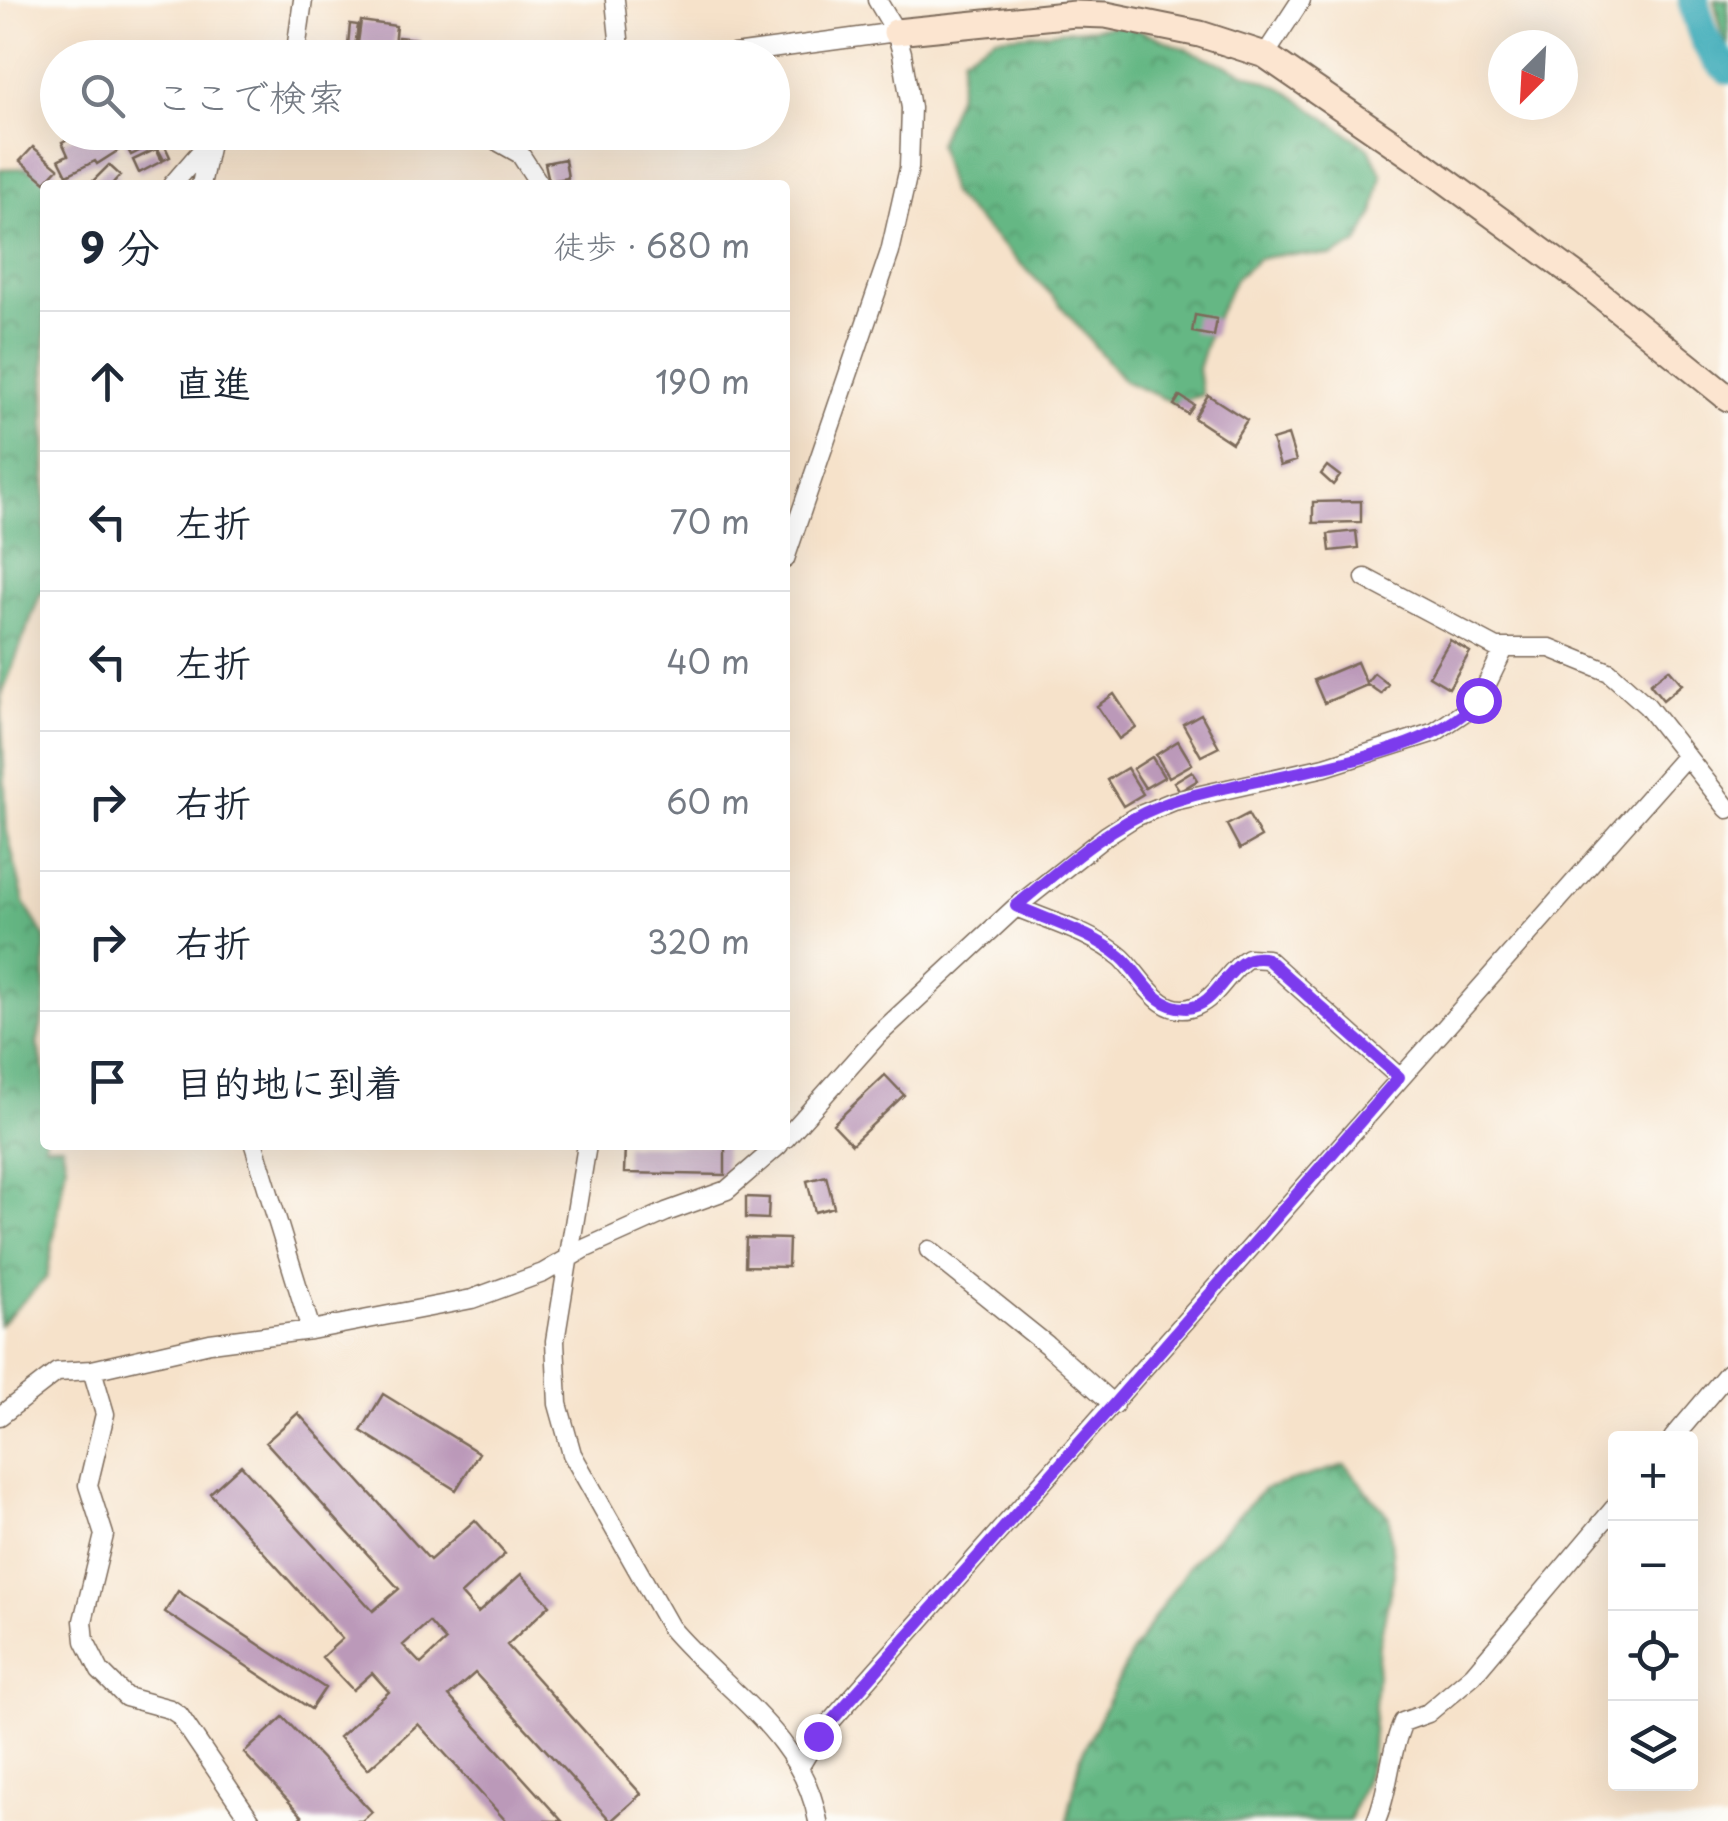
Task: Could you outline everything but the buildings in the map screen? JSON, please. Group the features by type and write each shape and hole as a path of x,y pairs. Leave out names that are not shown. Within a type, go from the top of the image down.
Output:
{"street":[{"path":"298,40 304,0"},
{"path":"615,0 619,40"},
{"path":"790,540 890,252 910,168 911,108 896,32 877,0"},
{"path":"1265,55 1301,0"},
{"path":"790,46 1075,14 1106,15 1200,34 1265,55 1583,281 1728,398"},
{"path":"176,180 199,150"},
{"path":"202,180 209,150"},
{"path":"513,150 520,154 537,180"},
{"path":"1365,578 1480,640 1504,649 1550,648 1609,672 1647,706 1728,810"},
{"path":"790,1132 867,1046 1016,906 1107,835 1162,806 1265,778 1325,767 1435,732 1464,715 1478,700 1504,649"},
{"path":"800,1766 818,1736 1685,757"},
{"path":"1016,906 1122,958 1155,998 1175,1006 1196,1006 1210,997 1240,962 1255,956 1267,959 1399,1077"},
{"path":"256,1150 311,1330"},
{"path":"586,1150 555,1354 558,1404 572,1454 670,1627 690,1651 763,1717 800,1766 818,1821"},
{"path":"0,1416 57,1372 92,1370 210,1343 311,1330 472,1300 568,1260 620,1232 727,1190 774,1150"},
{"path":"929,1250 1048,1344 1114,1404"},
{"path":"92,1370 105,1414 88,1484 104,1535 83,1621 85,1641 100,1671 126,1697 170,1708 179,1715 250,1821"},
{"path":"1679,1431 1728,1373"},
{"path":"1376,1821 1385,1801 1394,1743 1403,1722 1428,1713 1473,1675 1608,1515"}],"green space":[{"path":"1714,0 1728,0 1728,55"},
{"path":"1127,25 1282,88 1369,148 1382,175 1374,213 1358,243 1332,256 1285,254 1258,259 1235,279 1210,330 1198,369 1202,395 1174,403 1124,381 1051,294 951,194 938,144 958,93 963,57 996,37"},
{"path":"24,168 69,180 40,180 40,595 1,697 7,831 25,905 40,929 40,1150 63,1150 66,1164 47,1277 0,1325 0,169"},
{"path":"1345,1465 1389,1517 1394,1574 1379,1644 1371,1764 1349,1821 1067,1821 1081,1756 1133,1650 1190,1564 1264,1489"}],"waterway":[{"path":"1693,0 1709,47 1728,68"}],"route":[{"path":"818,1736 1399,1077 1267,959 1255,956 1240,962 1210,997 1196,1006 1175,1006 1155,998 1122,958 1016,906 1067,864 1135,817 1174,802 1325,767 1404,743 1458,719 1478,700"}]}
